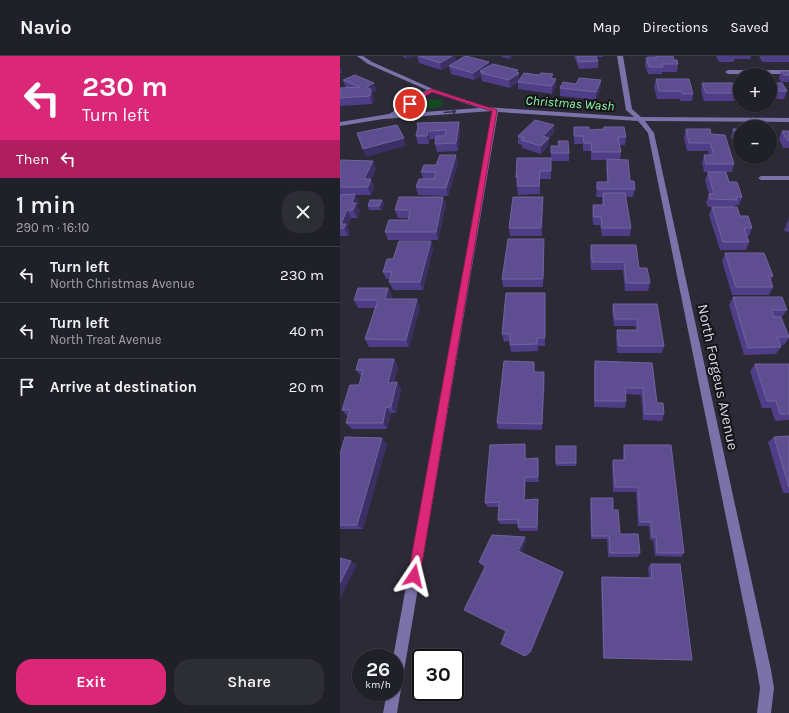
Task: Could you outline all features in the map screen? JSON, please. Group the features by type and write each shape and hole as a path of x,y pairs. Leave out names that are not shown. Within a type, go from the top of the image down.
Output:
{"street":[{"path":"360,56 370,63 431,90 491,109"},
{"name":"North Forgeus Avenue","path":"620,56 629,110 652,133 764,670 766,688 764,713"},
{"path":"728,72 789,72"},
{"path":"383,117 399,111 431,90"},
{"path":"401,649 491,109"},
{"path":"340,124 383,117 491,109 640,120 789,120"},
{"path":"762,178 789,178"},
{"path":"390,713 392,701"}],"green space":[{"path":"433,99 442,100 444,104 434,109 423,106 425,101"}],"building":[{"path":"419,56 452,56 440,63"},
{"path":"465,56 489,62 473,73 449,66"},
{"path":"577,56 596,56 598,61 579,62"},
{"path":"656,56 673,56 674,60 677,60 678,64 662,64 663,67 649,67 646,58 656,58"},
{"path":"493,64 518,70 516,72 519,73 509,80 481,73 484,72 480,71"},
{"path":"781,71 789,71 789,75 784,75"},
{"path":"524,73 539,75 541,73 553,74 551,78 556,79 552,86 518,82"},
{"path":"355,75 374,83 368,86 368,89 371,89 370,96 340,98 340,88 360,87 343,80"},
{"path":"579,78 601,80 596,92 560,88 563,82 576,84"},
{"path":"656,79 689,79 693,94 682,94 681,91 659,91"},
{"path":"702,83 733,83 733,93 706,93"},
{"path":"777,83 782,83 787,91 777,91"},
{"path":"535,120 554,125 543,136 549,138 541,146 521,140 524,138 518,136"},
{"path":"459,122 456,143 435,144 436,136 445,136 446,130 428,131 427,136 416,136 418,127 417,123"},
{"path":"397,125 404,138 363,149 357,133"},
{"path":"574,127 589,127 589,130 604,129 604,127 624,127 626,137 618,137 621,152 592,152 591,143 584,143 583,136 574,136"},
{"path":"686,129 710,129 711,134 725,135 733,164 706,164 704,155 714,155 710,143 689,143"},
{"path":"782,131 789,131 789,140 787,140"},
{"path":"558,141 568,141 569,153 551,153 551,146 559,146"},
{"path":"440,155 456,155 446,188 416,187 419,179 434,179 436,172 421,172 424,165 436,165"},
{"path":"517,158 551,158 551,171 540,171 539,186 517,186"},
{"path":"607,159 628,160 630,181 634,181 635,189 597,189 597,182 608,182"},
{"path":"341,160 373,161 364,179 371,179 368,187 340,187"},
{"path":"708,172 726,172 729,182 737,182 742,197 736,197 737,200 710,199 709,194 714,194"},
{"path":"603,193 625,193 631,228 602,228 601,217 594,217 593,205 604,205"},
{"path":"355,194 352,203 356,203 353,210 347,210 341,224 346,224 344,228 340,228 340,195"},
{"path":"399,197 443,197 436,232 385,232 389,220 408,220 410,210 395,210"},
{"path":"513,197 543,197 541,228 509,228"},
{"path":"370,200 382,200 379,206 368,206"},
{"path":"712,207 737,207 740,216 748,216 752,228 744,228 749,242 723,242"},
{"path":"508,239 544,239 543,279 502,279"},
{"path":"399,241 431,241 420,282 389,282 392,272 383,272 387,259 393,259"},
{"path":"591,245 636,245 639,268 647,268 650,283 626,283 624,262 592,262"},
{"path":"725,253 764,253 773,276 769,276 773,287 736,287"},
{"path":"358,288 388,288 385,299 417,299 406,340 365,339 378,300 354,300"},
{"path":"506,293 545,293 545,338 537,338 537,344 510,345 510,334 502,334"},
{"path":"733,297 782,297 787,310 771,310 774,317 781,317 789,337 777,337 781,347 748,348"},
{"path":"613,304 657,304 664,346 619,346 617,330 638,330 637,319 615,319"},
{"path":"359,359 394,359 388,383 397,382 391,407 386,407 383,423 346,423 350,410 342,410 350,385 359,385 363,370 356,370"},
{"path":"504,361 534,362 534,372 544,372 542,424 497,423"},
{"path":"595,361 652,363 657,403 663,403 664,414 645,414 643,388 625,388 626,401 595,401"},
{"path":"755,364 789,364 789,414 780,414 776,401 767,401"},
{"path":"789,436 789,487 774,437"},
{"path":"345,437 382,438 357,525 340,525 340,454"},
{"path":"525,444 525,459 538,458 538,477 525,477 524,500 538,499 537,527 518,527 518,519 498,520 499,502 485,503 490,445"},
{"path":"624,445 671,445 684,553 657,553 656,537 652,537 651,522 640,522 638,487 615,487 613,460 625,460"},
{"path":"556,446 576,446 576,463 556,463"},
{"path":"591,498 613,498 613,510 618,510 620,534 638,534 640,553 610,553 609,536 592,536"},
{"path":"492,535 525,537 518,551 563,572 530,652 525,656 501,644 506,631 464,610 486,565 479,562"},
{"path":"340,558 351,561 340,583"},
{"path":"651,564 680,564 692,660 604,658 602,577 652,578"}],"route":[{"path":"410,104 431,90 486,109 495,110 414,576"}],"water label":[{"name":"Christmas Wash","path":"570,103"}]}
